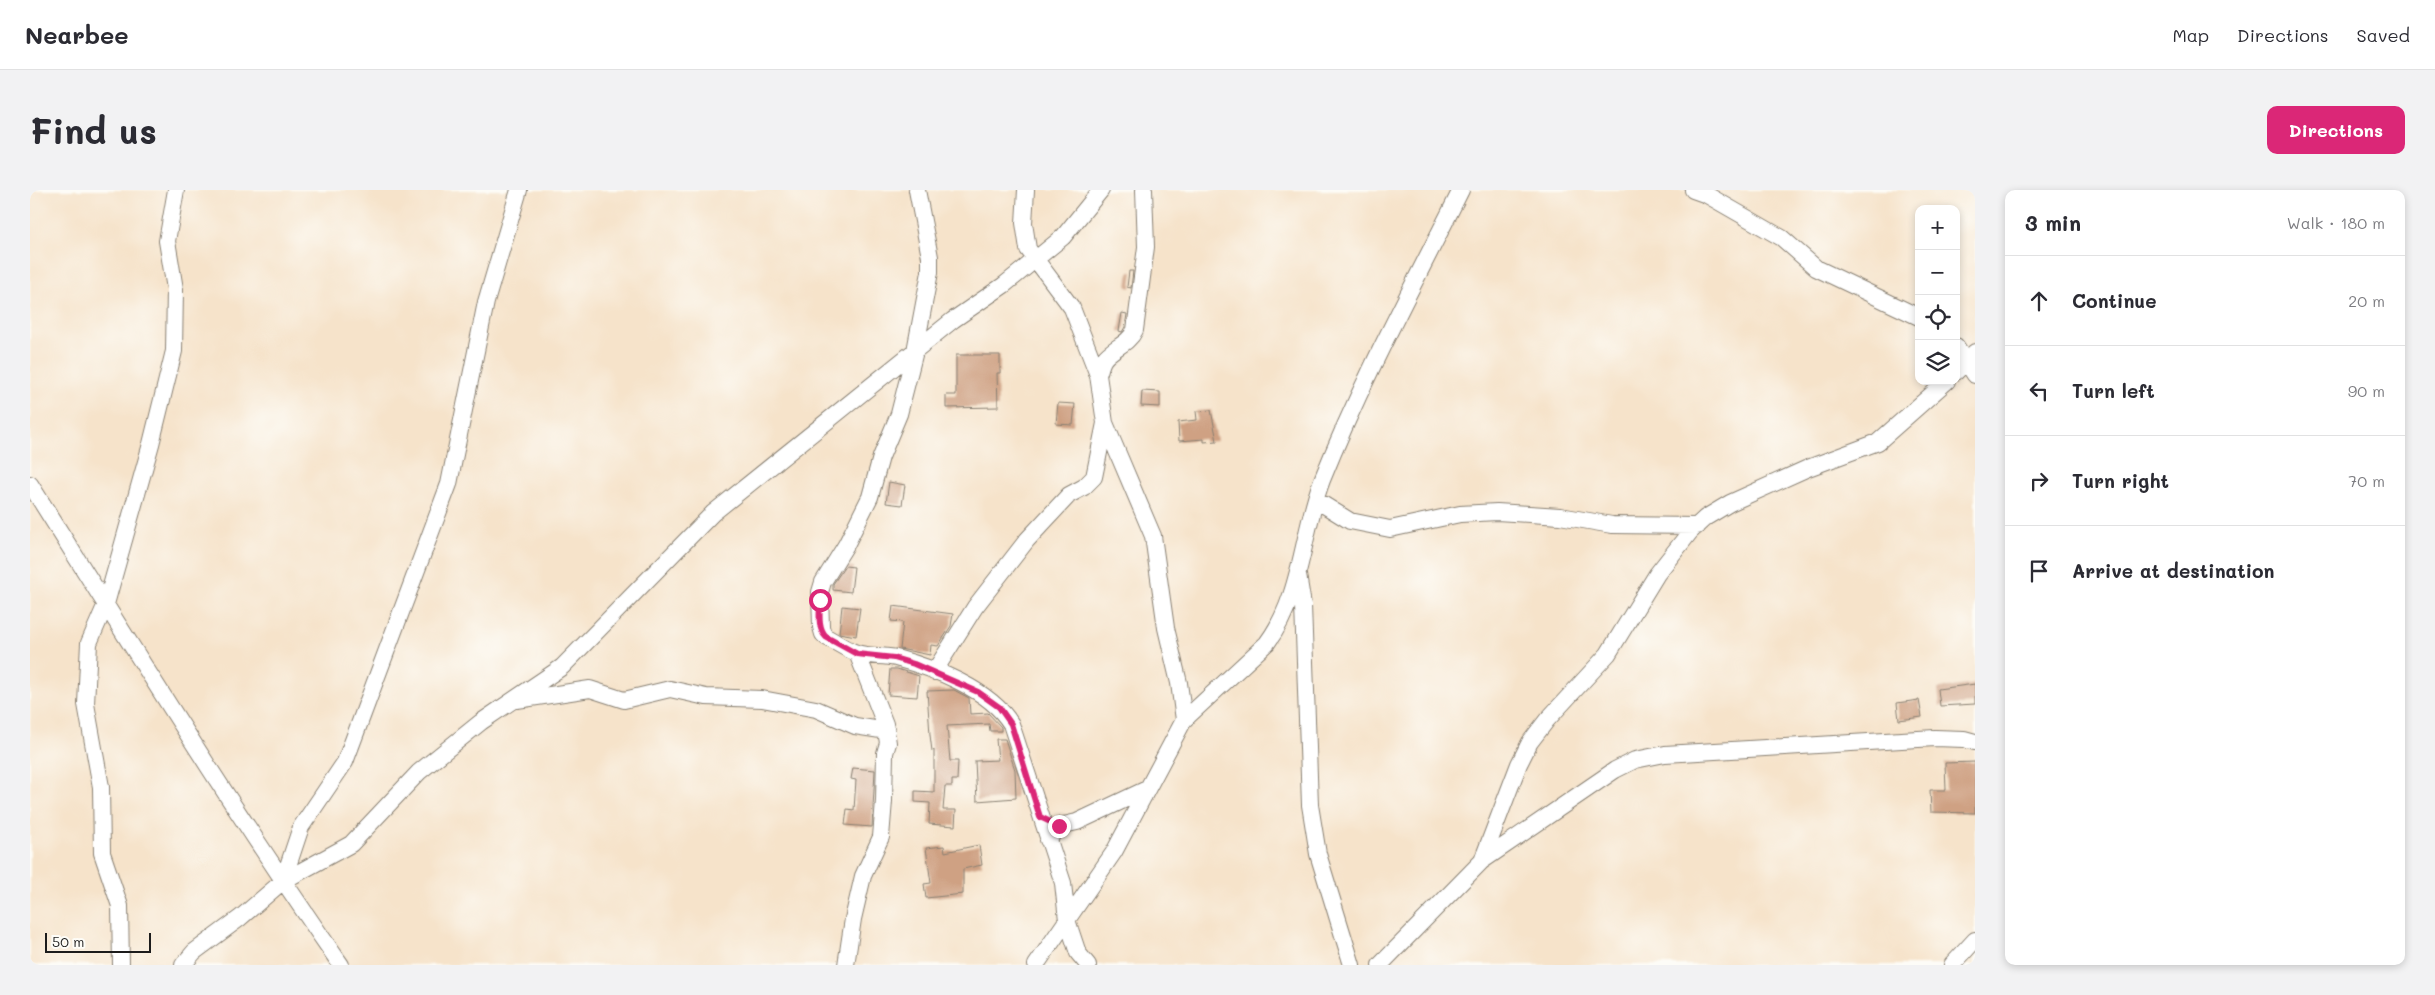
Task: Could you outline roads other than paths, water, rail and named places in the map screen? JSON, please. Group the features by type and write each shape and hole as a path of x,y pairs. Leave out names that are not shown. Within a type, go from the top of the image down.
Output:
{"street":[{"path":"121,965 120,906 102,853 101,788 86,704 89,643 106,604 151,444 174,351 175,289 167,241 176,190"},
{"path":"283,881 301,827 345,762 449,484 486,302 519,190"},
{"path":"917,190 930,264 915,351 899,414 880,457 870,497 846,544 828,571 820,592 823,634 857,654 894,658 934,672 978,692 1005,713 1011,724 1063,884 1067,920 1078,953 1088,965"},
{"path":"1026,190 1025,238 1028,249 1072,308 1098,375 1106,423 1153,536 1166,628 1179,683 1184,720"},
{"path":"184,965 194,952 240,918 283,881 350,844 419,772 481,722 562,668 713,513 915,351 1063,237 1101,190"},
{"path":"1098,375 1106,357 1131,338 1134,330 1146,247 1144,190"},
{"path":"1036,965 1100,875 1184,720 1267,643 1274,634 1298,575 1316,500 1366,377 1461,190"},
{"path":"1693,190 1707,195 1782,238 1816,268 1915,315"},
{"path":"1957,340 1970,362"},
{"path":"1960,351 1970,362"},
{"path":"1482,861 1530,742 1547,720 1608,654 1657,574 1697,526 1730,503 1808,468 1878,442 1942,385"},
{"path":"934,672 975,607 1027,540 1069,495 1084,487 1094,477 1106,423"},
{"path":"30,484 283,881 341,965"},
{"path":"1316,500 1350,521 1390,529 1460,514 1497,512 1560,516 1612,525 1697,526"},
{"path":"1298,575 1303,605 1310,805 1318,854 1352,965"},
{"path":"846,965 853,919 863,876 881,837 887,731 857,654"},
{"path":"513,700 590,689 624,700 670,689 706,697 762,699 816,709 855,726 887,731"},
{"path":"1380,965 1482,861 1615,770 1649,756 1935,738 1964,739 1975,742"},
{"path":"1048,840 1059,826 1094,814 1147,789"},
{"path":"1040,817 1059,826"},
{"path":"1952,965 1975,940"}]}
